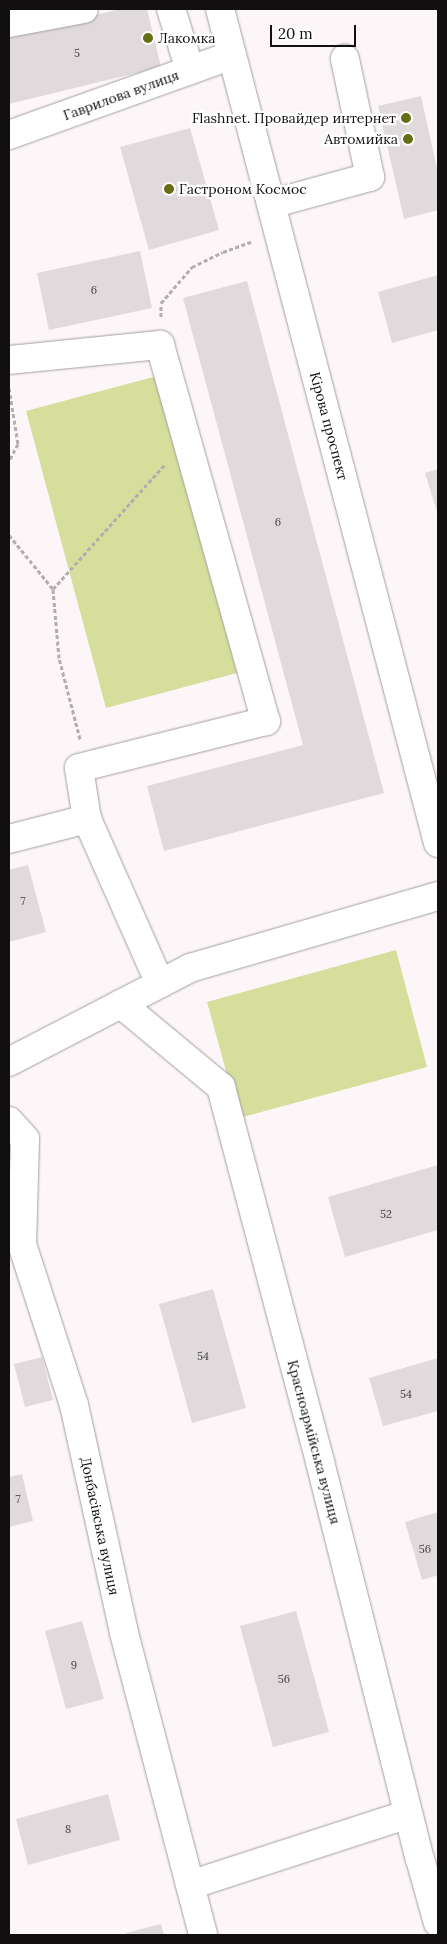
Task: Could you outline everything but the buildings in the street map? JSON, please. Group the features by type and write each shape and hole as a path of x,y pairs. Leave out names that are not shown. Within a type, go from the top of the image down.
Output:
{"street":[{"path":"9,23 84,9"},
{"path":"171,9 190,70"},
{"name":"Кірова проспект","path":"220,9 438,843"},
{"name":"Гаврилова вулиця","path":"9,135 232,55"},
{"path":"271,204 370,177 345,60"},
{"path":"9,360 160,346 266,721 79,768 87,819 160,984"},
{"path":"9,839 87,819"},
{"path":"9,1062 190,968 438,896"},
{"name":"Красноармійська вулиця","path":"121,1004 221,1087 320,1462 408,1814 438,1923"},
{"name":"Донбасівська вулиця","path":"9,1121 25,1139 22,1244 74,1405 124,1633 203,1935"},
{"path":"190,1885 408,1814"}],"path":[{"path":"160,346 161,303 192,268 223,252 255,240"},
{"path":"9,388 18,444 9,461"},
{"path":"53,588 130,504 186,438"},
{"path":"9,534 53,588 59,658 70,708 89,766"}],"green space":[{"path":"157,376 237,673 106,708 26,411"},
{"path":"396,950 427,1067 239,1118 207,1002"}],"place":[{"name":"Лакомка","path":"148,38"},
{"name":"Flashnet. Провайдер интернет","path":"406,118"},
{"name":"Автомийка","path":"408,139"},
{"name":"Гастроном Космос","path":"169,189"}]}
